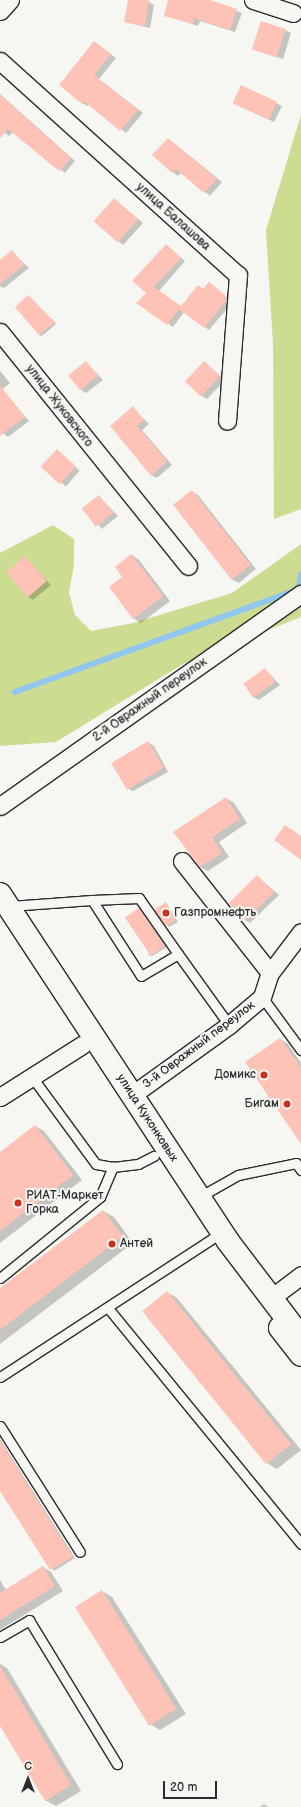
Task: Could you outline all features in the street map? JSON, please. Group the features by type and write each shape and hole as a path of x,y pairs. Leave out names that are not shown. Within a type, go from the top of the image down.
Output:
{"main road":[{"name":"улица Куконковых","path":"3,907 82,1045 154,1156 213,1238 301,1355"},
{"name":"улица Куконковых","path":"3,907 132,1095 199,1197 301,1338"}],"street":[{"path":"0,10 10,0"},
{"path":"253,0 293,13"},
{"name":"улица Балашова","path":"0,61 238,276 227,421"},
{"name":"улица Жуковского","path":"0,332 117,480 188,566"},
{"name":"2-й Овражный переулок","path":"0,806 301,594"},
{"path":"182,861 270,973"},
{"name":"3-й Овражный переулок","path":"132,1095 229,1025 262,997 270,973 301,932"},
{"path":"0,1097 82,1045"},
{"path":"271,1298 301,1275"}],"lane":[{"path":"3,907 139,898 229,1025"},
{"path":"92,900 141,976 178,954"},
{"path":"262,997 301,1050"},
{"path":"32,1077 96,1164 113,1167 138,1164 154,1156"},
{"path":"199,1197 238,1175 296,1163 301,1170"},
{"path":"0,1278 100,1197 113,1167"},
{"path":"0,1377 108,1308 213,1238"},
{"path":"108,1308 301,1544"},
{"path":"0,1426 80,1552"},
{"path":"0,1637 29,1620 117,1764"}],"green space":[{"path":"301,115 301,509 274,519 273,344 266,230"},
{"path":"53,525 74,539 74,565 69,592 75,615 91,631 133,623 232,593 301,544 301,617 183,664 56,742 0,746 0,553"}],"building":[{"path":"128,0 149,0 145,26 124,22"},
{"path":"168,0 210,0 237,9 230,30 194,18 193,24 164,16"},
{"path":"261,21 286,29 276,58 252,50"},
{"path":"94,41 111,54 94,75 138,110 120,131 84,101 82,104 59,85"},
{"path":"241,85 277,102 269,120 233,103"},
{"path":"0,95 71,158 59,171 8,129 0,138"},
{"path":"168,138 217,179 204,193 176,169 172,173 152,155"},
{"path":"114,198 138,219 118,242 94,221"},
{"path":"166,244 181,258 154,287 181,306 198,285 203,289 209,282 226,296 226,301 204,328 179,309 167,325 136,303 146,293 132,281"},
{"path":"12,250 24,265 0,284 0,260"},
{"path":"28,295 55,322 39,335 15,307"},
{"path":"86,361 98,376 80,390 68,375"},
{"path":"204,361 220,376 201,396 185,381"},
{"path":"0,385 25,417 0,436"},
{"path":"133,406 144,420 137,426 167,461 151,476 110,426"},
{"path":"57,449 76,467 60,484 41,467"},
{"path":"192,490 250,565 232,580 173,505"},
{"path":"99,495 113,513 96,527 82,509"},
{"path":"131,554 163,596 133,619 109,587 122,577 115,567"},
{"path":"25,556 47,581 28,597 6,572"},
{"path":"265,668 275,682 253,698 243,684"},
{"path":"148,741 164,768 127,790 111,763"},
{"path":"226,797 240,819 212,837 222,853 200,867 173,832"},
{"path":"285,825 301,836 301,860 274,840"},
{"path":"257,875 274,892 246,920 229,903"},
{"path":"166,902 176,920 166,926 154,910"},
{"path":"139,908 165,946 151,956 125,918"},
{"name":"Бигам","path":"280,1038 301,1068 301,1144 245,1062"},
{"name":"РИАТ-Маркет Горка","path":"35,1125 73,1175 0,1231 0,1152"},
{"path":"103,1210 123,1236 0,1330 0,1288"},
{"path":"167,1291 291,1444 266,1464 142,1311"},
{"path":"0,1441 73,1557 50,1570 0,1491"},
{"path":"43,1566 55,1586 0,1620 0,1593"},
{"path":"102,1590 176,1709 149,1726 75,1607"},
{"path":"0,1666 71,1785 45,1801 0,1726"}],"waterway":[{"path":"15,692 299,589 301,575"}],"place":[{"name":"Газпромнефть","path":"166,913"},
{"name":"Домикс","path":"264,1075"},
{"name":"Бигам","path":"287,1104"},
{"name":"РИАТ-Маркет Горка","path":"18,1203"},
{"name":"Антей","path":"112,1244"}]}
